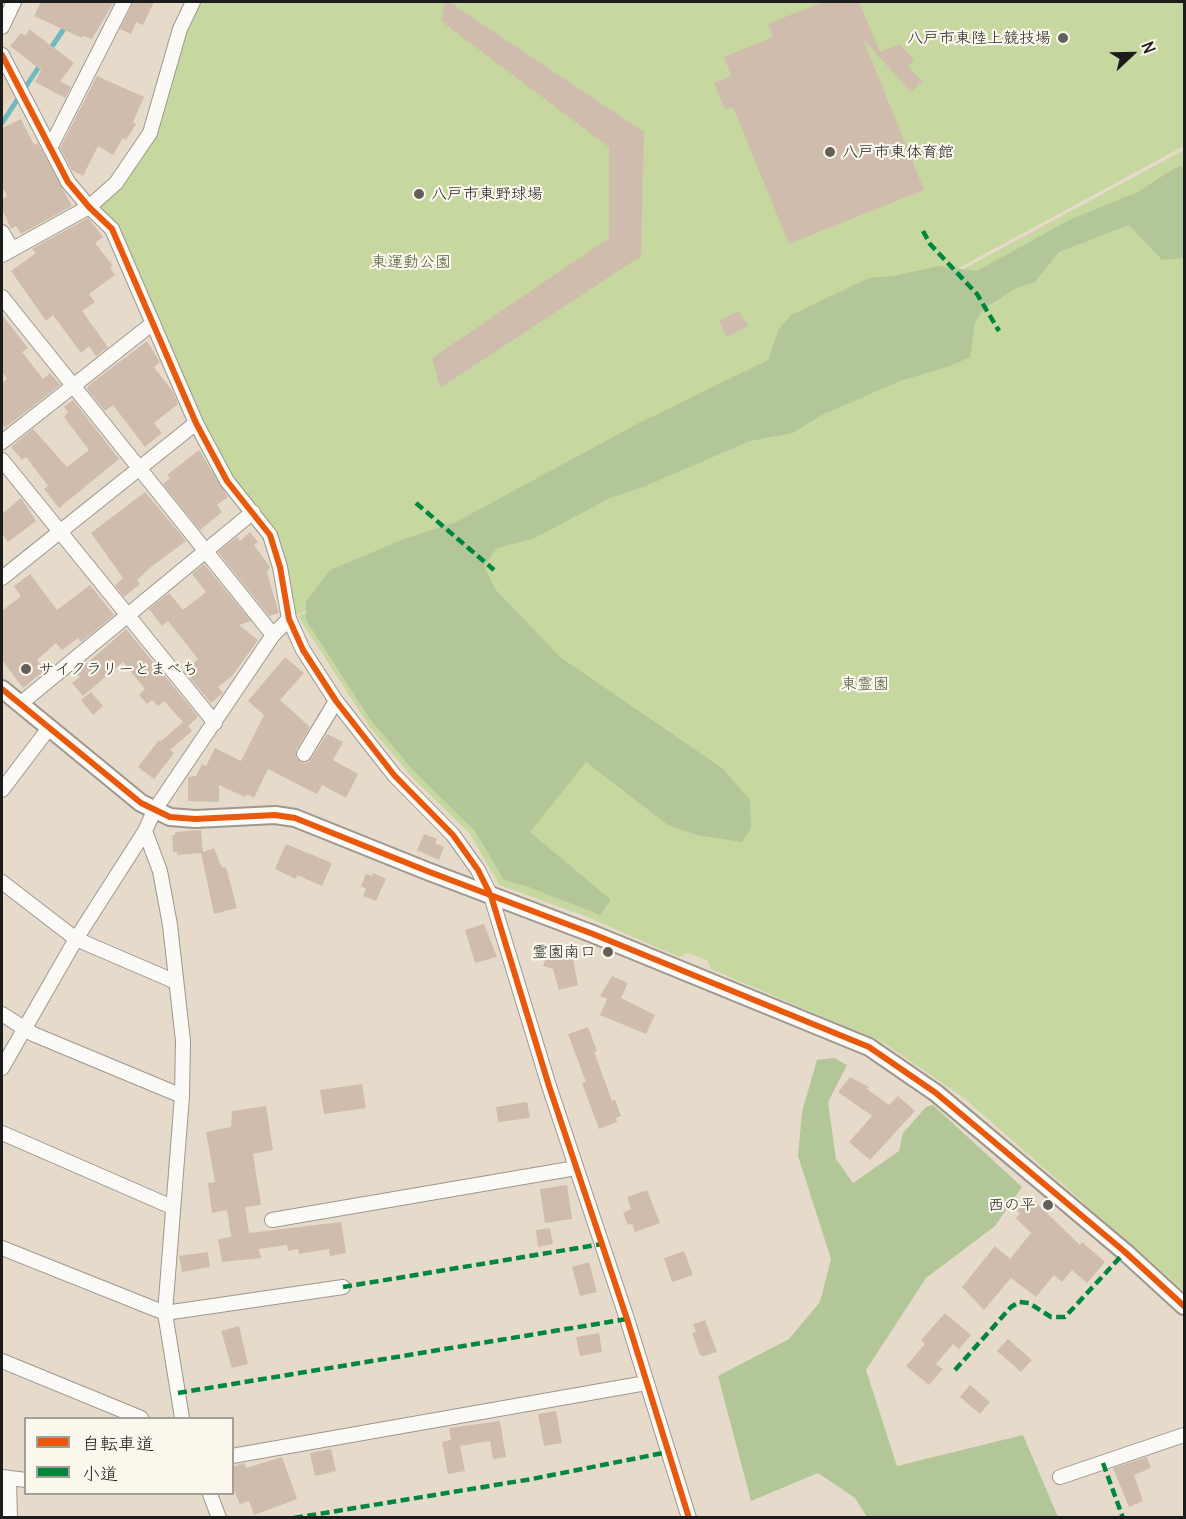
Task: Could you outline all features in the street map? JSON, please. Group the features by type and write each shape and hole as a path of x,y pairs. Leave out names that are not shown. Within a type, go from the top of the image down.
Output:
{"street":[{"path":"2,27 14,2"},
{"path":"50,148 124,2"},
{"path":"2,232 7,252 89,207 116,183 150,133 180,29 194,2"},
{"path":"2,55 68,182 112,229 196,423 227,481 270,535 280,567 289,619 303,650 336,701 394,775 453,835 478,870 491,896 689,1518"},
{"path":"2,297 71,386 273,635"},
{"path":"2,442 153,323"},
{"path":"2,578 196,423"},
{"path":"2,460 215,723"},
{"path":"20,704 253,512"},
{"path":"2,1068 76,939 145,831 154,811 273,635 289,619"},
{"path":"2,689 141,803 154,811 170,817 195,819 264,815 295,818 491,896 602,937 869,1047 936,1092 1125,1252 1185,1306"},
{"path":"304,754 336,701"},
{"path":"2,790 50,728"},
{"path":"145,831 160,871 183,1041 182,1096 165,1313 182,1417"},
{"path":"2,882 76,939 176,982"},
{"path":"2,1014 23,1029 182,1096"},
{"path":"2,1133 172,1207"},
{"path":"272,1220 576,1168"},
{"path":"2,1248 165,1313 343,1287"},
{"path":"2,1360 136,1417"},
{"path":"234,1456 646,1383"},
{"path":"1060,1477 1185,1435"},
{"path":"10,1518 5,1478 24,1480"},
{"path":"210,1495 219,1518"}],"shaded area":[{"path":"2,69 15,95 2,107"}],"green space":[{"name":"東運動公園","path":"193,2 1184,2 1184,146 746,383 289,619 270,535 227,481 112,229 89,207 134,158"},
{"name":"東霊園","path":"1184,150 1184,1291 964,1098 884,1043 711,969 708,961 689,953 679,957 590,918 499,885 470,834 412,777 369,726 298,616 735,392"},
{"path":"1184,165 1184,258 1162,260 1129,225 1059,252 1035,282 1014,289 984,309 975,322 970,357 950,366 900,381 822,415 793,433 750,441 643,487 610,498 533,539 497,548 484,566 495,589 560,657 722,768 750,800 751,828 742,842 697,835 668,825 586,762 530,832 611,900 600,915 529,887 504,880 475,831 413,770 370,719 306,620 306,602 330,570 404,539 456,522 639,423 768,360 779,329 791,315 869,278 893,276 939,266 977,271 1071,219 1138,192 1173,169"},
{"path":"834,1058 847,1065 828,1102 836,1159 853,1183 899,1151 903,1133 926,1107 933,1105 1022,1187 995,1226 926,1278 866,1370 897,1466 1023,1435 1058,1517 867,1517 855,1498 818,1473 751,1501 718,1376 789,1339 820,1302 831,1259 798,1156 802,1112 817,1060"}],"building":[{"path":"41,2 114,2 92,39 83,36 82,38 34,16"},
{"path":"133,2 154,2 143,25 136,22 131,34 120,29"},
{"path":"445,2 449,2 644,132 641,256 440,388 432,358 609,238 609,147 441,21"},
{"name":"八戸市東体育館","path":"823,2 859,2 880,52 900,44 914,60 908,66 922,81 911,92 863,39 924,190 789,244 733,107 725,110 714,83 731,76 724,57 773,37 768,24"},
{"path":"29,29 74,63 60,81 71,87 65,98 35,82 41,70 10,46 21,33 26,36"},
{"path":"97,76 144,97 133,122 136,124 126,140 123,138 113,155 98,146 83,176 72,170 60,148"},
{"path":"21,119 34,145 38,143 72,206 21,234 16,226 11,229 2,209 2,199 7,196 2,186 2,128"},
{"path":"88,218 103,237 95,243 113,266 110,268 115,275 89,294 95,302 82,311 108,347 96,356 89,346 81,353 53,315 46,321 11,271 36,253 32,249"},
{"path":"739,311 748,326 727,337 719,321"},
{"path":"2,315 28,348 22,352 43,379 50,373 60,385 5,428 2,423 2,383 7,379 2,372"},
{"path":"147,341 160,362 154,367 173,392 178,404 154,423 162,433 145,447 113,405 105,411 87,389"},
{"path":"73,400 119,459 59,508 44,489 48,486 26,457 22,460 11,447 33,429 67,467 89,450 64,417 68,412 64,407"},
{"path":"199,450 228,497 217,505 222,512 200,530 163,484 170,478 167,475"},
{"path":"145,492 186,541 151,567 137,580 140,584 124,597 115,585 123,578 91,533"},
{"path":"21,498 36,521 8,542 2,534 2,514"},
{"path":"250,532 258,542 254,545 270,567 267,573 279,613 269,616 218,552 237,537 240,541"},
{"path":"204,564 251,621 239,625 258,640 232,676 218,687 223,693 211,703 184,671 198,659 168,621 162,626 149,609 169,593 183,610 206,592 192,574"},
{"path":"30,574 57,610 90,585 114,615 81,642 78,638 62,650 56,643 37,660 45,670 23,688 2,660 2,611 21,596 14,586"},
{"path":"126,629 197,715 197,718 188,726 192,731 170,750 174,753 154,779 138,767 159,740 160,742 183,722 164,701 158,706 152,700 147,704 139,695 145,689 123,662 83,696 72,683 80,677 76,673"},
{"path":"285,657 304,673 280,700 310,727 296,750 296,758 303,763 309,762 327,734 343,742 333,760 358,774 346,798 322,785 317,794 268,769 254,798 247,794 245,797 219,785 219,802 188,801 188,777 196,776 202,764 206,766 215,748 241,761 264,715 248,701"},
{"path":"91,692 103,706 93,715 81,700"},
{"path":"201,830 203,852 214,848 222,868 226,867 237,908 214,914 201,853 177,855 177,852 173,852 172,835 175,835 175,832"},
{"path":"424,834 437,839 435,843 444,847 439,860 417,850"},
{"path":"286,844 332,863 322,886 297,875 296,879 275,869"},
{"path":"373,873 386,879 376,901 363,896 366,889 361,886 366,874 372,876"},
{"path":"484,924 497,957 475,963 465,930"},
{"path":"548,952 563,956 572,953 578,985 559,990 553,969 543,966"},
{"path":"612,976 628,983 621,998 655,1015 646,1034 600,1015 607,999 600,996"},
{"path":"588,1027 597,1051 594,1052 612,1101 615,1100 621,1116 616,1118 617,1122 599,1129 582,1083 586,1082 568,1034"},
{"path":"850,1077 869,1087 867,1089 889,1105 898,1096 915,1111 870,1160 849,1142 872,1116 838,1092"},
{"path":"362,1084 366,1108 324,1114 320,1090"},
{"path":"527,1102 530,1118 498,1122 496,1107"},
{"path":"266,1106 273,1150 253,1154 261,1205 245,1207 249,1233 341,1222 346,1253 330,1256 329,1249 299,1254 298,1249 288,1251 287,1245 259,1249 261,1258 222,1262 218,1239 231,1237 227,1210 212,1213 208,1183 215,1182 206,1132 231,1127 232,1111"},
{"path":"567,1185 572,1219 545,1223 540,1189"},
{"path":"647,1190 660,1223 635,1232 632,1224 628,1225 623,1213 631,1209 627,1197"},
{"path":"1029,1196 1080,1245 1082,1242 1105,1262 1087,1283 1072,1270 1062,1282 1054,1275 1036,1297 1011,1278 984,1310 962,1287 995,1246 1010,1259 1031,1233 1016,1218 1020,1214 1016,1210"},
{"path":"550,1228 553,1244 538,1247 536,1230"},
{"path":"684,1251 693,1275 672,1282 664,1258"},
{"path":"208,1252 210,1267 182,1272 179,1256"},
{"path":"589,1262 597,1292 580,1296 572,1267"},
{"path":"945,1313 971,1335 959,1349 953,1344 936,1364 943,1369 929,1385 906,1366 925,1344 921,1340"},
{"path":"705,1320 717,1352 704,1356 700,1355 692,1333 696,1332 693,1324"},
{"path":"239,1326 248,1364 232,1368 221,1331"},
{"path":"599,1333 602,1352 580,1356 576,1337"},
{"path":"1008,1339 1032,1360 1021,1372 997,1351"},
{"path":"970,1385 990,1402 980,1414 960,1397"},
{"path":"556,1411 562,1443 544,1446 538,1414"},
{"path":"500,1421 506,1457 493,1459 490,1441 460,1446 465,1471 448,1474 442,1442 451,1440 449,1428"},
{"path":"331,1449 336,1471 315,1476 310,1453"},
{"path":"282,1457 297,1499 254,1515 249,1501 240,1504 234,1490 234,1466 244,1463 246,1468"},
{"path":"1147,1457 1151,1468 1134,1475 1143,1501 1129,1507 1113,1468"}],"waterway":[{"path":"49,51 67,24"},
{"path":"2,123 42,62"}],"marked path":[{"path":"923,231 930,244 977,294 999,331"},
{"path":"416,503 494,570"},
{"path":"343,1287 602,1244"},
{"path":"955,1370 1011,1307 1019,1302 1029,1303 1051,1317 1065,1317 1125,1252"},
{"path":"178,1393 627,1319"},
{"path":"294,1518 532,1479 668,1452"},
{"path":"1103,1463 1123,1518"}],"cycle path":[{"path":"2,55 68,182 112,229 196,423 227,481 270,535 280,567 289,619 303,650 336,701 394,775 453,835 478,870 491,896 549,1086 627,1319 689,1518"},
{"path":"2,689 141,803 170,817 195,819 275,815 295,818 593,934 869,1047 936,1093 1125,1252 1184,1306"}],"place":[{"name":"八戸市東陸上競技場","path":"1063,38"},
{"name":"八戸市東体育館","path":"830,152"},
{"name":"八戸市東野球場","path":"419,194"},
{"name":"サイクラリーとまべち","path":"26,669"},
{"name":"霊園南口","path":"608,952"},
{"name":"西の平","path":"1048,1205"}]}
